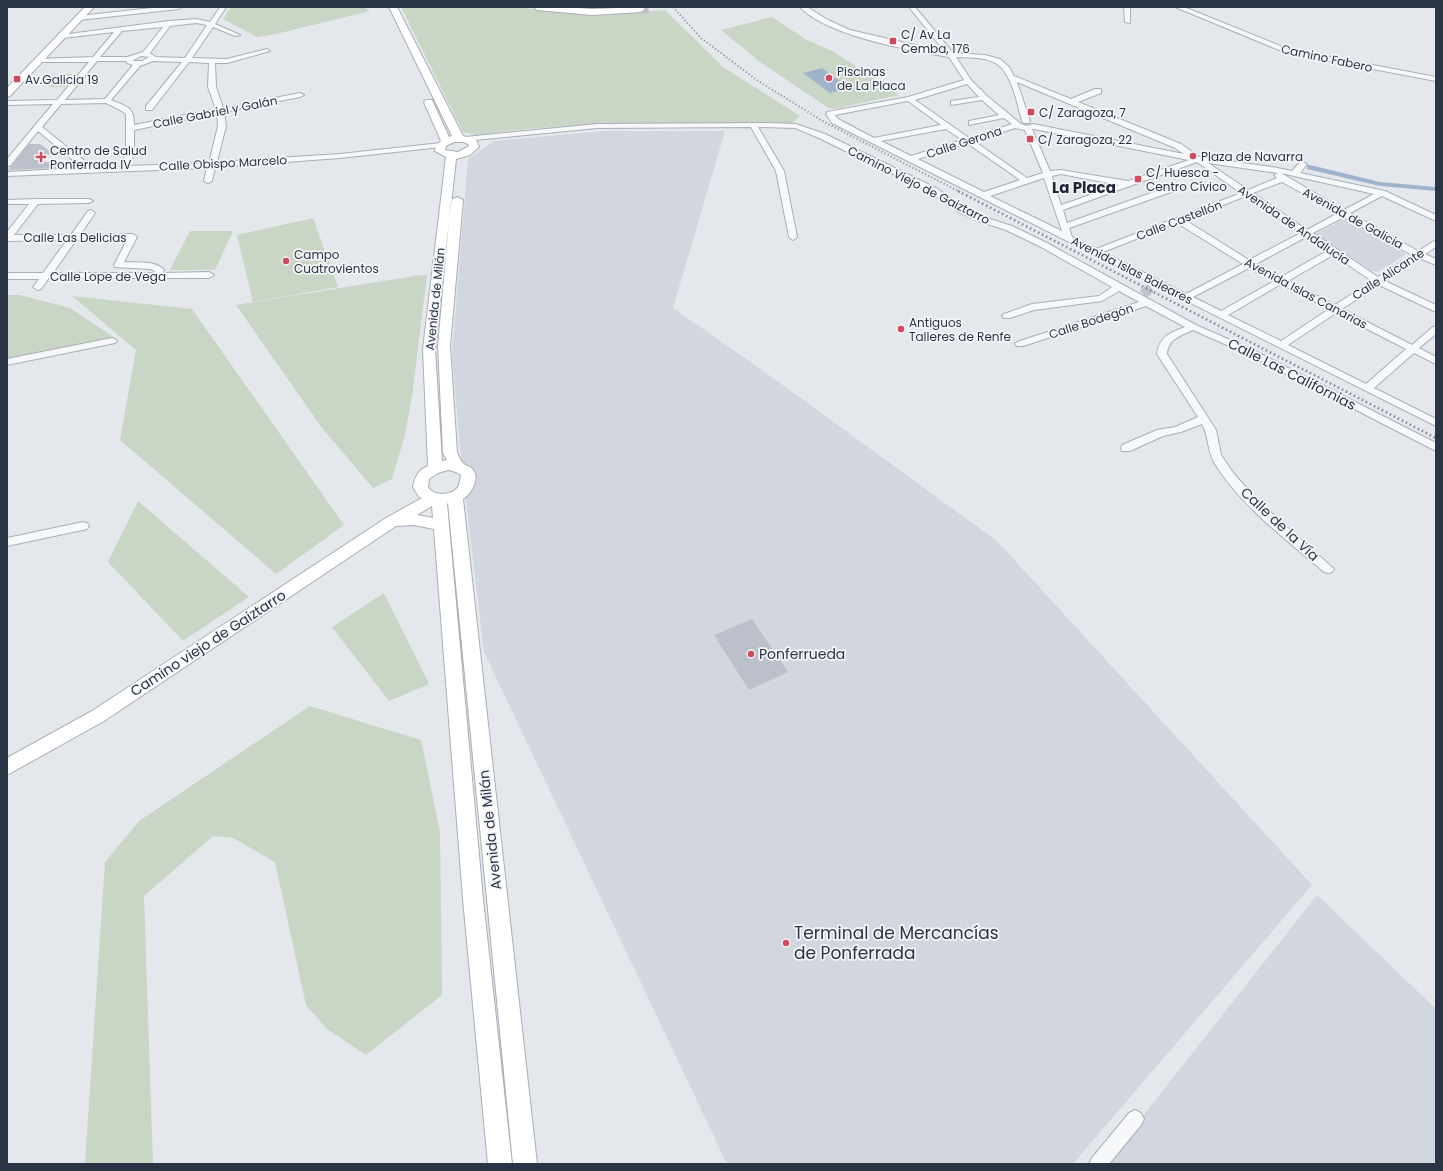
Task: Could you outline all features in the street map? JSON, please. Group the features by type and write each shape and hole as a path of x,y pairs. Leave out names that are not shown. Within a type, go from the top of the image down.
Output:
{"street":[{"path":"7,94 90,7"},
{"path":"79,18 179,7"},
{"path":"149,108 188,59 223,7"},
{"name":"Avenida de Milán","path":"386,7 448,150 444,346 450,453 457,466"},
{"path":"393,7 462,139 472,142 474,147 470,151 448,150"},
{"path":"537,7 592,12 640,9"},
{"path":"803,7 818,18 837,28 864,36 951,55 988,57 1000,61 1013,78 1068,238"},
{"path":"912,7 951,55 968,81 984,98 1016,124"},
{"path":"1127,7 1128,22"},
{"name":"Camino Fabero","path":"1178,7 1286,52 1436,78"},
{"path":"62,36 196,21 211,24 237,35"},
{"path":"146,53 168,23"},
{"path":"7,164 57,102 120,29"},
{"path":"107,102 138,64 152,59 227,60 267,52"},
{"path":"40,60 129,59 136,55 146,53 153,56 152,59"},
{"path":"129,59 129,62 138,64"},
{"path":"208,181 222,126 220,111 212,87 212,60"},
{"path":"1013,78 1178,146 1198,159 1272,169 1382,193 1436,218"},
{"path":"909,98 968,81"},
{"path":"1071,102 1098,91"},
{"name":"Calle Gabriel y Galán","path":"130,128 300,95"},
{"path":"909,98 1026,181"},
{"name":"Avenida Islas Baleares","path":"909,98 830,114 835,121 1096,252 1154,284 1187,297 1436,423"},
{"path":"954,103 984,98"},
{"path":"7,103 107,102 125,108 130,114 130,153 124,169"},
{"path":"972,123 1005,116"},
{"name":"Avenida de Andalucía","path":"1016,124 1020,127 1029,125 1198,159 1247,194 1378,281 1436,309"},
{"name":"Calle Gerona","path":"911,159 1016,124"},
{"path":"753,125 780,171 793,236"},
{"name":"Camino Viejo de Gaiztarro","path":"462,139 596,126 796,126 822,136 933,190 960,209 981,219 1009,228 1044,245 1118,287 1143,298"},
{"path":"874,140 948,126"},
{"path":"38,127 83,164 85,170"},
{"name":"Camino Viejo de Gaiztarro","path":"474,147 493,137"},
{"path":"448,150 462,139"},
{"name":"Calle Obispo Marcelo","path":"7,174 213,165 415,149 448,150"},
{"name":"Avenida de Milán","path":"436,467 429,349 448,150"},
{"path":"1065,228 1149,187 1198,159"},
{"path":"1294,174 1303,164"},
{"name":"Avenida de Galicia","path":"1272,169 1284,179 1418,255 1436,262"},
{"path":"984,195 1047,174 1061,172 1149,187 1171,189"},
{"name":"Calle Castellón","path":"1096,252 1284,179"},
{"path":"1059,209 1130,184"},
{"path":"1187,297 1382,193"},
{"path":"7,202 89,201"},
{"path":"7,238 36,202"},
{"path":"38,287 90,213"},
{"name":"Avenida Islas Canarias","path":"1178,220 1248,264 1436,361"},
{"name":"Calle Las Delicias","path":"7,238 134,237 118,265 152,266 160,270 156,276"},
{"name":"Calle Alicante","path":"1280,345 1436,243"},
{"path":"1221,315 1332,251"},
{"name":"Calle Lope de Vega","path":"7,276 209,275"},
{"path":"1007,316 1032,307 1102,298 1118,287"},
{"name":"Calle Las Californias","path":"1143,298 1193,327 1250,352 1436,447"},
{"name":"Calle Bodegón","path":"1020,344 1143,298"},
{"name":"Calle de la Vía","path":"1193,327 1166,340 1161,346 1162,354 1210,430 1212,442 1219,461 1256,506 1328,569"},
{"path":"1367,388 1436,329"},
{"path":"7,362 112,341"},
{"path":"1126,448 1161,433 1177,430 1203,418"},
{"path":"448,465 457,466 468,473 469,482 462,492 437,497 420,482 424,475 436,467 448,465"},
{"name":"Avenida de Milán","path":"437,497 442,526 474,899 500,1164"},
{"name":"Avenida de Milán","path":"437,497 525,1164"},
{"name":"Camino viejo de Gaiztarro","path":"7,767 98,716 398,518 437,497"},
{"path":"398,518 423,520 442,526"},
{"path":"7,542 83,526"},
{"path":"1098,1164 1135,1119"}],"shaded area":[{"path":"604,131 725,131 673,308 769,375 997,541 1312,885 1073,1164 727,1164 484,652 460,448 452,354 468,159 494,141"},
{"path":"1346,218 1404,251 1405,255 1378,272 1372,271 1316,234"},
{"path":"1317,895 1436,1009 1436,1164 1105,1164"}],"green space":[{"path":"231,7 364,7 370,11 276,34 257,37 223,19"},
{"path":"401,7 514,7 596,16 665,10 723,67 800,116 793,123 613,123 527,129 476,135 463,132"},
{"name":"Piscinas de La Placa","path":"772,17 805,39 834,52 899,95 833,109 827,107 760,62 721,30"},
{"path":"62,74 77,74 65,87 49,87"},
{"name":"Campo Cuatrovientos","path":"313,218 338,287 253,302 237,235"},
{"path":"190,231 233,231 215,270 170,270"},
{"path":"427,275 412,396 405,435 392,479 373,488 322,428 236,305"},
{"path":"7,295 20,295 70,308 115,338 7,358"},
{"path":"72,296 192,309 344,525 276,574 120,440 136,350"},
{"path":"138,501 249,597 183,641 108,562"},
{"path":"384,593 429,684 389,701 332,627"},
{"path":"310,706 421,740 440,832 442,995 366,1055 327,1029 306,1005 275,862 233,838 213,836 144,896 153,1164 85,1164 105,862 139,821"}],"water":[{"path":"822,68 849,88 830,93 803,73"}],"building":[{"name":"Centro de Salud Ponferrada IV","path":"29,144 40,144 51,152 43,162 55,162 56,168 8,170"},
{"name":"Ponferrueda","path":"752,619 788,672 749,690 714,635"}],"waterway":[{"path":"1310,167 1380,184 1436,189"}],"tunnel":[{"path":"641,9 648,7"},
{"path":"1143,294 1152,287"}],"railway":[{"path":"673,7 701,38 758,81 826,123 960,192"},
{"path":"958,191 1436,438"}],"place":[{"name":"C/ Av La Cemba, 176","path":"893,41"},
{"name":"Piscinas de La Placa","path":"829,78"},
{"name":"Av.Galicia 19","path":"17,79"},
{"name":"C/ Zaragoza, 7","path":"1031,112"},
{"name":"C/ Zaragoza, 22","path":"1030,139"},
{"name":"Plaza de Navarra","path":"1193,156"},
{"name":"Centro de Salud Ponferrada IV","path":"41,157"},
{"name":"C/ Huesca - Centro Cívico","path":"1138,179"},
{"name":"Campo Cuatrovientos","path":"286,261"},
{"name":"Antiguos Talleres de Renfe","path":"901,329"},
{"name":"Ponferrueda","path":"751,654"},
{"name":"Terminal de Mercancías de Ponferrada","path":"786,943"}],"district":[{"name":"La Placa","path":"1084,187"}]}
